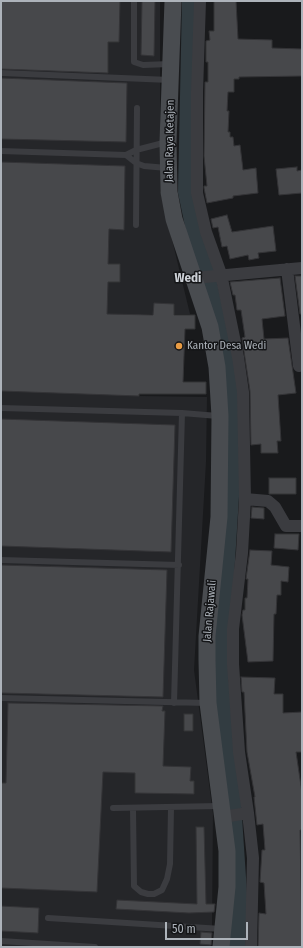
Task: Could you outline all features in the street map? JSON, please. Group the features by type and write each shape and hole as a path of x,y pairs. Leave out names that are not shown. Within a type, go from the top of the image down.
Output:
{"street":[{"name":"Jalan Raya Ketajen","path":"173,1 168,142 169,192 174,219 197,277"},
{"path":"200,1 196,92 197,193 238,357 243,392 244,499 242,552 233,629 233,664 238,752 253,858 251,947"},
{"path":"197,277 217,274 302,268"},
{"path":"287,269 299,366"},
{"name":"Jalan Rajawali","path":"197,277 215,351 220,416 217,543 207,643 208,703 225,813 227,851 227,887 221,947"},
{"path":"244,499 268,501 275,508 286,526 302,526"},
{"path":"225,813 247,813"}],"lane":[{"path":"134,1 134,62 171,72"},
{"path":"1,72 171,72"},
{"path":"136,225 137,108"},
{"path":"1,151 126,154 168,142"},
{"path":"126,154 136,163 144,166 168,168"},
{"path":"1,408 182,413 220,416"},
{"path":"174,703 182,413"},
{"path":"1,560 179,565"},
{"path":"1,698 208,703"},
{"path":"113,808 171,808 225,813"},
{"path":"133,809 134,886 141,892 154,894 162,890 167,879 170,864 171,808"},
{"path":"48,918 224,929"},
{"path":"1,941 95,947"}],"shaded area":[{"path":"1,1 160,1 160,190 190,314 141,314 139,396 207,397 206,462 194,670 213,814 212,928 210,947 1,947"}],"building":[{"path":"1,1 120,1 119,42 108,42 108,73 1,69"},
{"path":"142,1 155,1 154,56 141,55"},
{"path":"214,1 236,1 238,39 272,40 272,48 302,49 302,76 239,77 239,79 234,79 234,92 228,92 228,132 230,132 230,137 233,137 234,146 240,145 243,170 256,168 258,193 233,196 233,198 207,203 204,188 204,186 207,186 204,156 205,82 208,82 206,41 210,40 209,31 214,31"},
{"path":"1,78 127,83 126,142 1,139"},
{"path":"1,162 125,166 124,230 109,229 108,264 120,264 120,282 108,282 107,314 153,315 154,303 174,304 174,315 195,315 195,329 185,329 183,382 206,382 206,394 139,394 139,396 1,391"},
{"path":"297,167 297,171 302,170 302,193 279,195 276,169"},
{"path":"227,215 232,232 273,226 276,251 258,253 259,258 249,260 248,255 230,259 227,246 222,247 218,227 213,228 211,219"},
{"path":"295,276 302,276 302,314 300,314"},
{"path":"280,278 285,316 262,319 264,339 288,338 296,393 278,395 281,441 277,441 278,453 261,453 261,444 251,445 250,391 242,338 245,337 241,310 237,310 235,295 233,295 230,282"},
{"path":"1,419 175,425 171,552 1,546"},
{"path":"269,478 296,478 296,494 269,494"},
{"path":"252,507 264,508 264,519 251,518"},
{"path":"275,534 299,534 298,550 274,548"},
{"path":"250,550 272,551 271,565 289,567 288,582 281,581 281,595 277,595 276,614 274,614 273,661 248,662 242,615 243,610 245,610 245,598 247,598 248,579 246,579"},
{"path":"1,565 167,570 163,697 1,693"},
{"path":"241,677 275,678 274,694 283,694 283,713 302,712 302,752 296,752 302,793 302,830 300,830 302,947 258,947 259,913 266,914 264,883 260,882 262,850 265,850 263,824 257,825 255,797 247,752 244,692 242,692"},
{"path":"8,703 163,706 162,711 165,711 163,766 191,767 190,781 194,781 194,794 135,793 135,773 103,772 97,892 1,888 1,783 6,783"},
{"path":"184,714 193,714 193,731 184,731"},
{"path":"196,827 204,827 206,904 215,904 214,912 189,913 116,909 117,900 197,904"},
{"path":"1,906 39,908 38,933 1,931"},
{"path":"201,932 212,933 211,945 200,944"}],"waterway":[{"path":"192,1 188,192 224,363 233,432 218,674 229,772 238,908 235,947"}],"place":[{"name":"Kantor Desa Wedi","path":"179,346"}],"district":[{"name":"Wedi","path":"188,278"}]}
